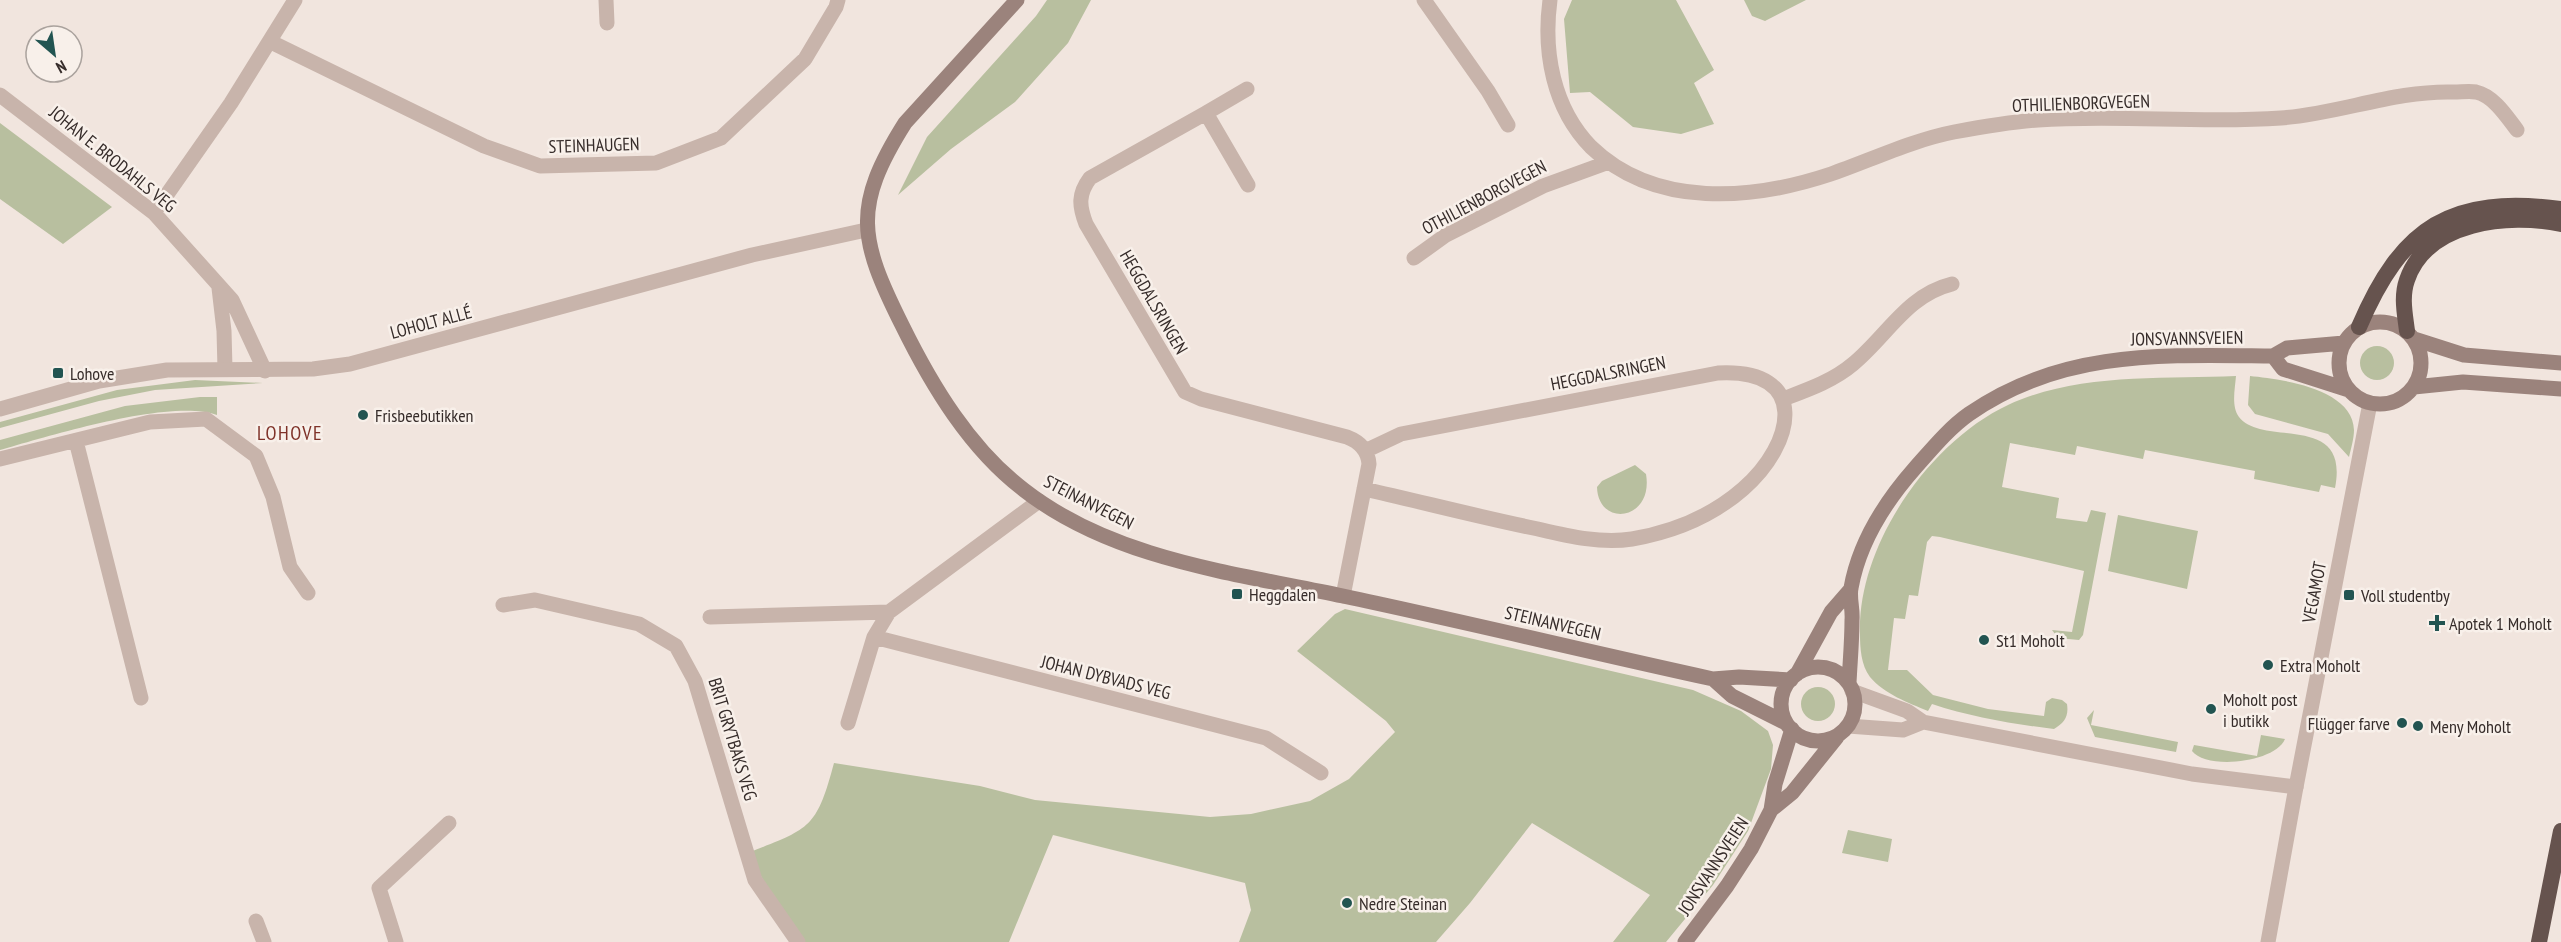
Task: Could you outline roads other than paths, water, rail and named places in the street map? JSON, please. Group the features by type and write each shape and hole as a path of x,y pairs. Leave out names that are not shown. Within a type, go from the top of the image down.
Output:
{"highway":[{"path":"2359,327 2375,292 2402,252 2440,221 2489,206 2561,209"},
{"path":"2411,335 2403,300 2406,282 2418,259 2439,241 2454,232 2484,223 2521,220 2561,224"},
{"path":"2539,942 2561,831"}],"main road":[{"name":"STEINANVEGEN","path":"1017,0 905,123 892,143 874,184 866,230 886,294 947,404 982,451 1016,484 1039,501 1072,520 1144,550 1194,565 1713,679 1794,677"},
{"path":"2349,390 2339,367 2344,343 2359,327 2384,322 2464,355 2561,363"},
{"path":"2273,356 2283,369 2349,390 2370,403 2394,402 2414,387 2419,378 2421,358 2411,335"},
{"name":"JONSVANNSVEIEN","path":"1850,687 1851,589 1863,548 1880,513 1909,475 1968,415 2002,393 2043,376 2075,368 2147,355 2273,356 2287,348 2344,343"},
{"path":"2414,387 2463,382 2561,389"},
{"name":"JONSVANNSVEIEN","path":"1794,677 1831,612 1851,589"},
{"path":"1813,668 1827,668 1841,675 1850,687 1854,712 1843,731 1824,741 1809,740 1789,726 1782,711 1782,697 1794,677 1813,668"},
{"name":"STEINANVEGEN","path":"1713,679 1732,696 1789,726"},
{"name":"JONSVANNSVEIEN","path":"1685,942 1727,886 1751,849 1771,810 1789,726"},
{"name":"JONSVANNSVEIEN","path":"1771,810 1792,793 1843,731"}],"street":[{"path":"154,213 271,42 295,0"},
{"path":"606,0 607,23"},
{"name":"STEINHAUGEN","path":"271,42 484,146 540,166 656,163 722,138 805,59 838,0"},
{"path":"1424,0 1488,91 1508,125"},
{"name":"OTHILIENBORGVEGEN","path":"1550,0 1547,39 1557,89 1576,128 1609,162 1641,181 1675,190 1702,193 1762,190 1828,174 1962,131 2038,120 2282,118 2433,91 2477,92 2493,101 2517,130"},
{"name":"HEGGDALSRINGEN","path":"1247,89 1090,178 1084,186 1080,203 1086,224 1185,392 1201,399 1347,436 1357,441 1365,451 1401,434 1718,373 1733,372 1758,377 1773,387 1783,399"},
{"name":"JOHAN E. BRODAHLS VEG","path":"0,95 154,213 232,300 264,371"},
{"path":"1206,113 1248,185"},
{"name":"OTHILIENBORGVEGEN","path":"1414,258 1446,235 1543,186 1609,162"},
{"name":"LOHOLT ALLÉ","path":"0,409 99,381 167,370 264,371 313,369 350,364 741,258 866,230"},
{"path":"1364,489 1581,538 1621,540 1643,537 1688,523 1710,513 1761,471 1779,445 1785,423 1783,399 1820,385 1852,365 1914,300 1933,288 1952,284"},
{"path":"219,288 224,331 225,369"},
{"name":"VEGAMOT","path":"2268,942 2370,403"},
{"path":"0,459 150,423 206,419 256,456 273,497 290,567 308,593"},
{"path":"76,441 141,698"},
{"path":"1343,596 1369,464 1365,451"},
{"path":"848,723 874,638 889,612 1039,501"},
{"name":"BRIT GRYTBAKS VEG","path":"503,605 534,600 639,624 676,646 695,681 755,880 798,942"},
{"path":"710,617 889,612"},
{"name":"JOHAN DYBVADS VEG","path":"874,638 1266,738 1321,773"},
{"path":"1850,687 1907,711 1923,722 2192,774 2296,787"},
{"path":"1843,731 1903,730 1923,722"},
{"path":"396,942 379,888 449,823"},
{"path":"256,921 264,942"}],"place":[{"name":"Lohove","path":"58,373"},
{"name":"Frisbeebutikken","path":"363,415"},
{"name":"Heggdalen","path":"1237,594"},
{"name":"Voll studentby","path":"2349,595"},
{"name":"Apotek 1 Moholt","path":"2437,623"},
{"name":"St1 Moholt","path":"1984,640"},
{"name":"Extra Moholt","path":"2268,665"},
{"name":"Moholt post i butikk","path":"2211,709"},
{"name":"Flügger farve","path":"2402,723"},
{"name":"Meny Moholt","path":"2418,726"},
{"name":"Nedre Steinan","path":"1347,903"}],"district":[{"name":"LOHOVE","path":"290,433"}]}
